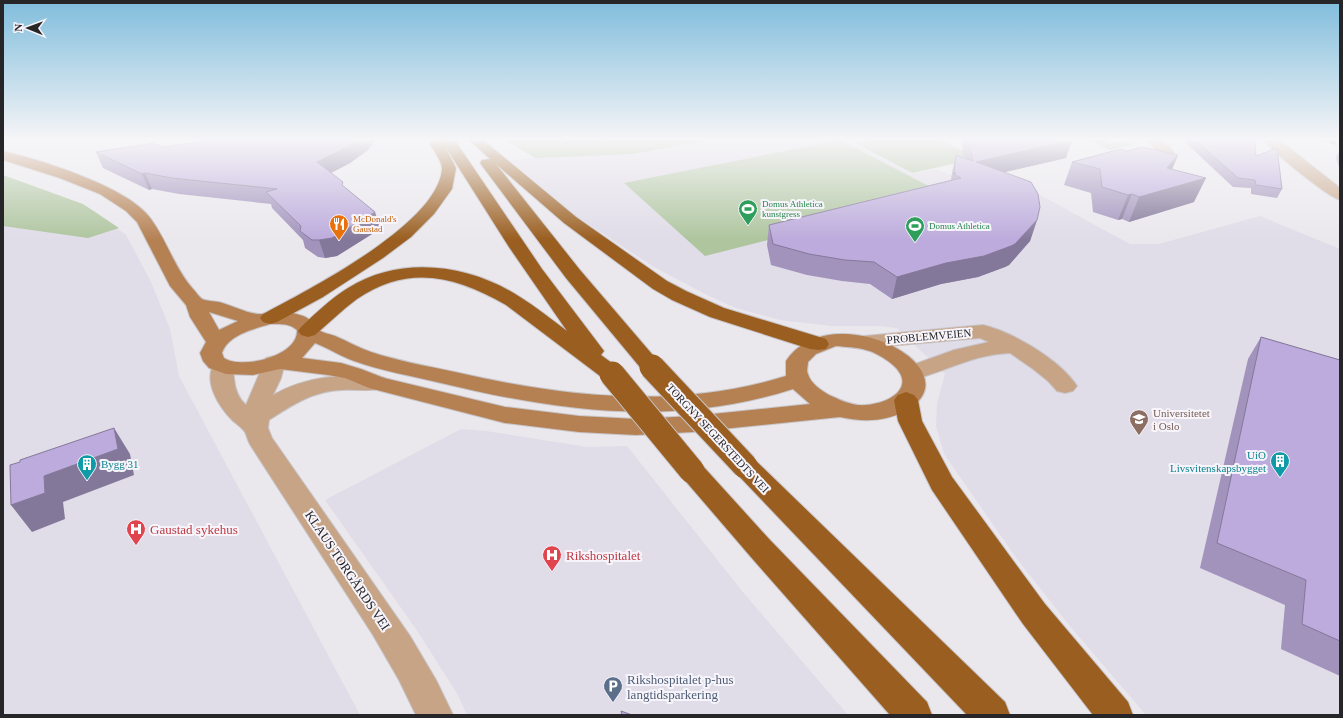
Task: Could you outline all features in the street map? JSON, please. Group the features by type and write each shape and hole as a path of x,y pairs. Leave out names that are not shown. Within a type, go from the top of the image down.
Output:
{"highway":[{"path":"264,320 346,274 408,231 423,218 440,196 448,173"},
{"path":"468,173 543,285 607,370 692,472 914,715"},
{"name":"TORGNY SEGERSTEDTS VEI","path":"494,173 536,228 652,367 744,466 992,715"},
{"path":"513,173 564,216 660,285 675,294 729,317 818,344"},
{"path":"308,332 345,298 366,286 400,275 438,272 470,279 496,290 607,370"},
{"path":"909,387 910,421 942,483 1034,614 1115,715"}],"main road":[{"path":"56,173 105,192 132,208 144,220 180,286 196,304 200,317 217,342"},
{"path":"196,304 264,320"},
{"path":"286,318 300,322 306,326 308,332 306,340 300,348 292,355 276,363 246,369 233,369 222,367 215,362 212,356 212,350 217,342 234,330 264,320 286,318"},
{"path":"308,332 359,355 397,366 516,393 587,403 635,406 683,404 731,398 762,391 797,380"},
{"path":"834,340 865,342 890,352 902,360 909,387 891,409 875,412 856,412 839,409 825,404 808,393 797,380 795,368 798,358 807,350 818,344 834,340"},
{"path":"276,363 332,368 360,375 377,383 505,415 579,424 636,427 693,424 839,409"}],"street":[{"path":"1310,173 1340,195"},
{"name":"PROBLEMVEIEN","path":"865,342 983,331 1014,346 1041,364 1056,376 1065,386"},
{"name":"PROBLEMVEIEN","path":"909,387 964,354 996,347 1014,346"},
{"path":"257,422 258,403 276,363"},
{"name":"KLAUS TORGÅRDS VEI","path":"222,367 222,387 228,400 236,411 257,422 260,440 324,537 390,631 414,671 435,715"},
{"path":"257,422 282,399 307,387 326,383 377,383"}],"shaded area":[{"name":"Universitetet i Oslo","path":"525,173 908,173 911,174 944,173 960,179 1031,190 1130,244 1159,244 1260,216 1340,249 1340,715 1146,715 1069,625 1017,559 944,454 936,426 937,404 945,374 897,328 880,326 832,326 780,320 736,308 709,296 654,267 576,216"},
{"name":"Gaustad sykehus","path":"93,210 126,235 151,282 170,329 179,376 360,715 3,715 3,214"},
{"name":"Rikshospitalet","path":"461,429 486,431 587,447 627,446 742,591 848,715 467,715 458,695 418,632 325,500"}],"green space":[{"name":"Domus Athletica kunstgress","path":"677,173 903,173 946,195 705,256 624,183"},
{"path":"3,175 83,204 119,228 88,238 3,226"}],"building":[{"path":"139,173 331,173 343,182 342,185 375,212 332,238 312,240 300,231 301,226 266,192 277,189 172,178 145,173 142,174"},
{"name":"Domus Athletica","path":"1005,173 1031,182 1038,194 1040,207 1037,220 1015,244 1011,246 984,256 946,263 897,277 874,262 845,260 809,254 773,244 769,225 961,178 953,174"},
{"path":"1100,173 1185,173 1206,178 1139,197 1102,187"},
{"path":"1232,173 1280,173 1282,189 1256,185 1255,180 1238,178"},
{"name":"UiO Livsvitenskapsbygget","path":"1261,337 1340,360 1340,641 1302,624 1306,580 1217,543"},
{"path":"114,428 118,449 44,476 45,493 11,505 10,465 20,462 20,460"},
{"path":"621,711 632,715 622,715"}],"place":[{"name":"Domus Athletica kunstgress","path":"748,226"},
{"name":"McDonald's Gaustad","path":"339,241"},
{"name":"Domus Athletica","path":"915,243"},
{"name":"Universitetet i Oslo","path":"1139,436"},
{"name":"UiO Livsvitenskapsbygget","path":"1280,478"},
{"name":"Bygg 31","path":"87,481"},
{"name":"Gaustad sykehus","path":"136,546"},
{"name":"Rikshospitalet","path":"552,572"},
{"name":"Rikshospitalet p-hus langtidsparkering","path":"613,703"}]}
